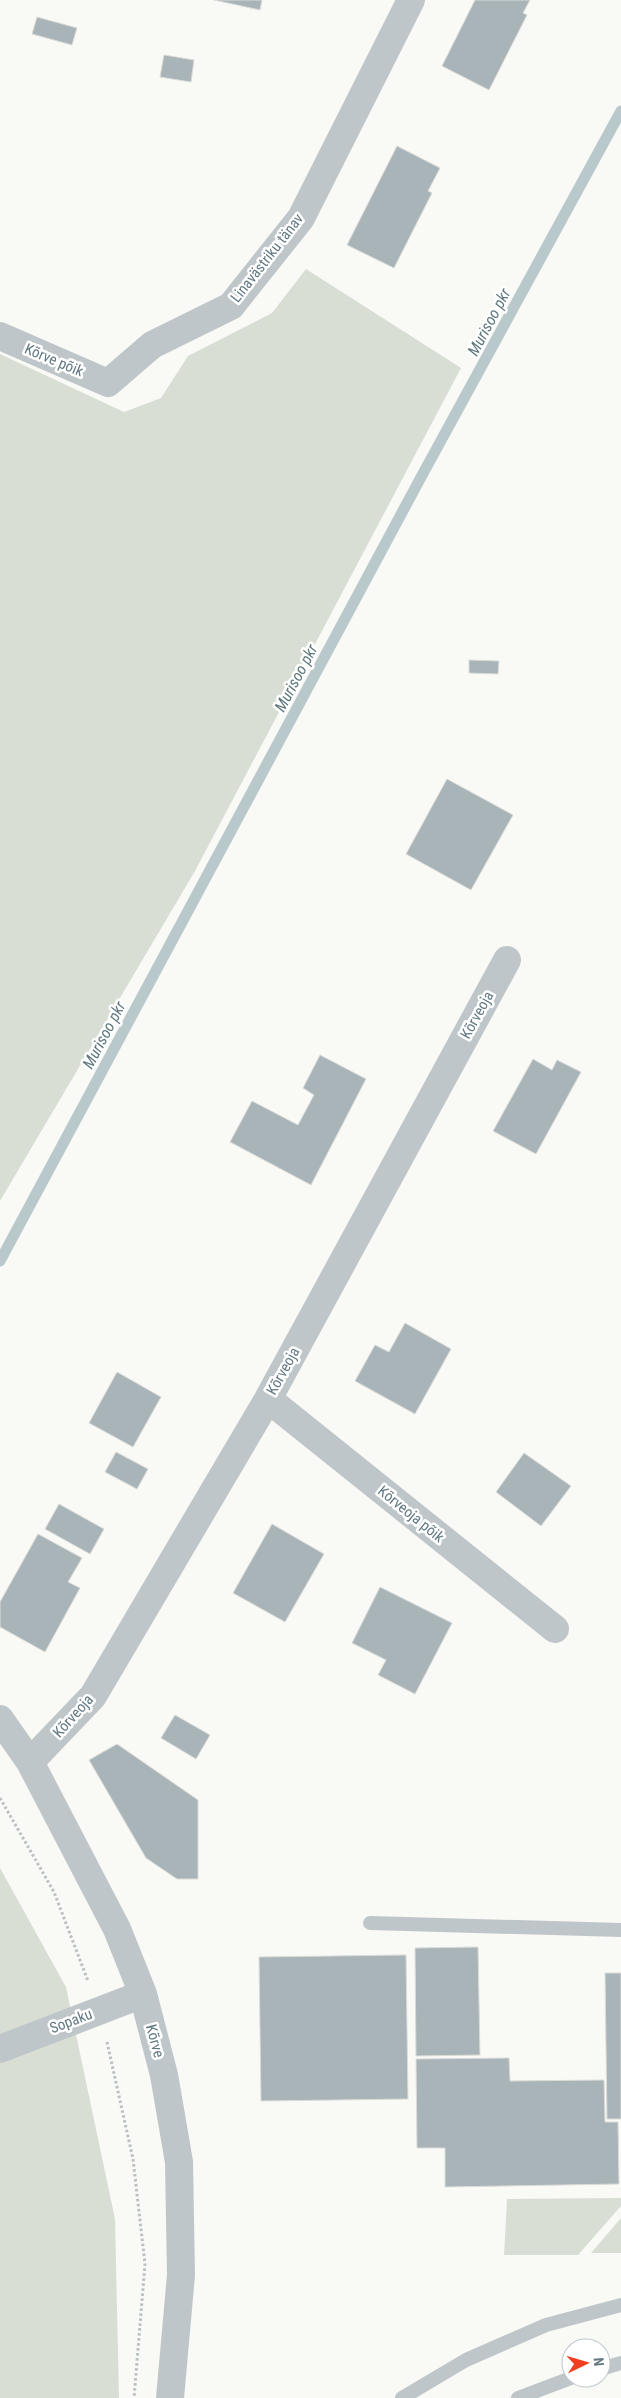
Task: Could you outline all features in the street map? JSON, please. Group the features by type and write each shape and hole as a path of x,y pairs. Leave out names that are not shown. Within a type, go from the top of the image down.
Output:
{"street":[{"name":"Linavästriku tänav","path":"108,383 152,345 231,306 301,218 411,0"},
{"name":"Kõrve põik","path":"0,336 108,383"},
{"name":"Kõrveoja","path":"30,1762 93,1696 268,1399 507,960"},
{"name":"Kõrveoja põik","path":"268,1399 555,1629"},
{"name":"Kõrve","path":"0,1719 30,1762 117,1929 142,1994 164,2075 179,2162 182,2275 170,2398"},
{"name":"Sopaku","path":"0,2049 142,1994"}],"lane":[{"path":"370,1923 621,1930"},
{"path":"402,2398 466,2360 546,2325 621,2305"},
{"path":"518,2398 561,2382"}],"path":[{"path":"0,1798 54,1892 99,2010 133,2159 145,2264 134,2398"}],"shaded area":[{"path":"306,269 461,368 195,871 0,1201 0,354 124,412 161,398 188,356 272,313"},
{"path":"0,1868 66,1987 115,2219 119,2398 0,2398"},
{"path":"621,2198 621,2206 578,2255 504,2255 507,2199"},
{"path":"621,2218 621,2253 591,2253"}],"building":[{"path":"214,0 262,0 260,10"},
{"path":"475,0 530,0 523,13 527,15 489,90 442,66"},
{"path":"37,17 77,28 72,45 32,34"},
{"path":"164,55 194,60 191,82 160,77"},
{"path":"397,146 440,168 428,191 432,193 394,268 347,245"},
{"path":"469,660 499,661 498,674 469,673"},
{"path":"447,779 513,815 471,890 406,854"},
{"path":"320,1055 366,1079 311,1185 230,1142 252,1101 298,1125 314,1095 303,1088"},
{"path":"533,1059 552,1070 557,1060 581,1072 536,1154 493,1131"},
{"path":"405,1323 451,1349 415,1414 355,1381 375,1345 389,1352"},
{"path":"117,1372 161,1397 133,1447 89,1423"},
{"path":"116,1452 148,1469 137,1489 105,1472"},
{"path":"524,1453 571,1486 541,1526 496,1492"},
{"path":"59,1504 104,1529 90,1554 45,1529"},
{"path":"272,1524 324,1554 285,1622 233,1593"},
{"path":"38,1534 82,1558 68,1582 80,1588 45,1652 0,1627 0,1602"},
{"path":"380,1587 452,1623 415,1694 378,1675 386,1660 352,1643"},
{"path":"175,1715 210,1735 196,1759 161,1738"},
{"path":"117,1744 198,1800 198,1879 177,1879 146,1858 89,1760"},
{"path":"478,1947 480,2055 416,2056 415,1948"},
{"path":"406,1955 408,2099 261,2101 259,1957"},
{"path":"605,1973 621,1973 621,2119 607,2119"},
{"path":"509,2058 510,2081 604,2080 605,2122 618,2122 619,2184 445,2187 445,2148 417,2148 416,2059"}],"waterway":[{"name":"Murisoo pkr","path":"0,1261 420,479 621,111"}]}
